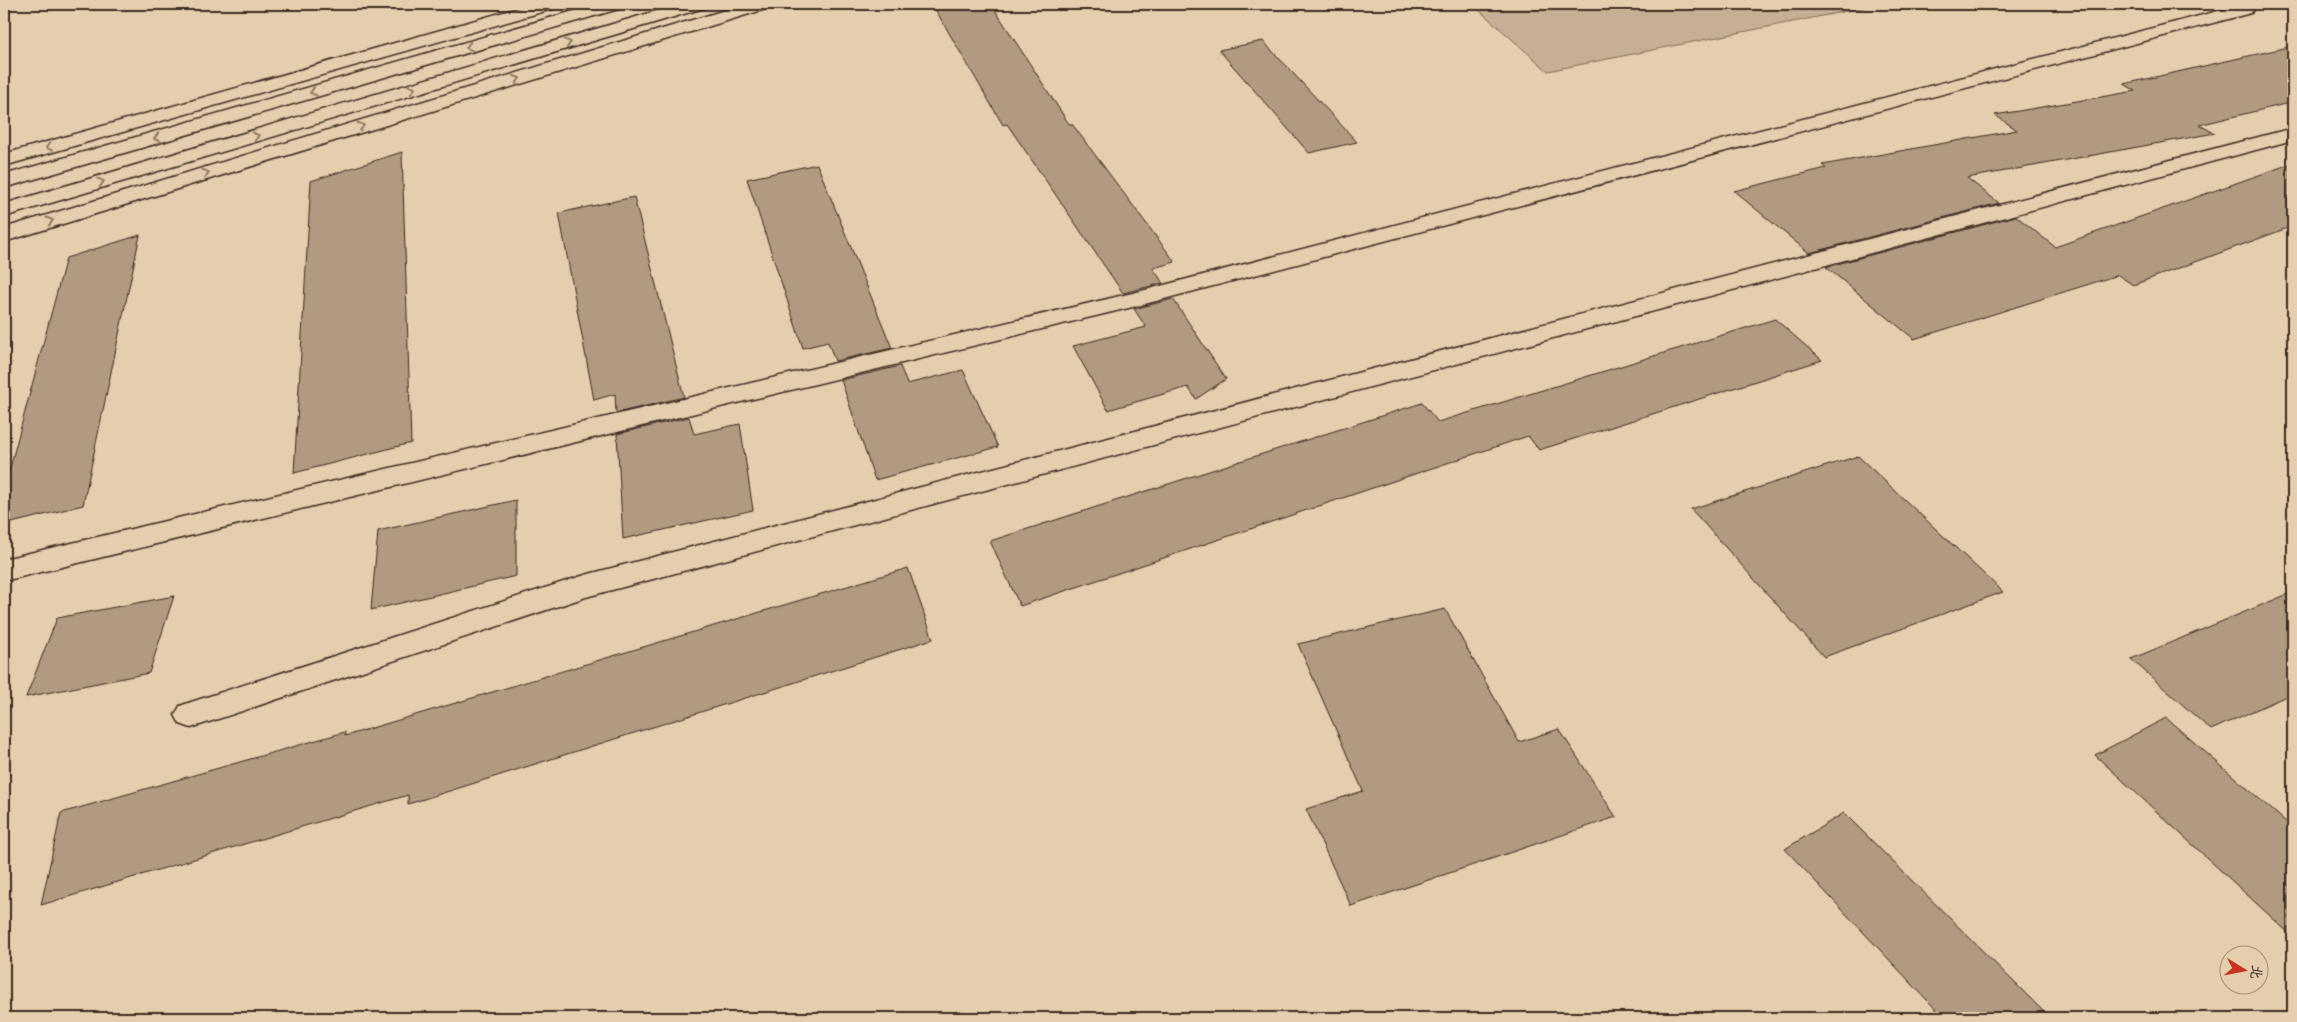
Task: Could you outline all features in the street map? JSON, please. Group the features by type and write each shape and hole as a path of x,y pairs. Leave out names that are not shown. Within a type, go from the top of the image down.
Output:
{"main road":[{"path":"4,160 550,4"},
{"path":"4,182 616,4"},
{"path":"4,211 698,4"},
{"path":"4,235 763,4"},
{"path":"4,570 1141,298 2245,10"},
{"path":"191,715 585,586 2293,134"}],"shaded area":[{"path":"1472,4 1882,4 1548,71"}],"building":[{"path":"932,4 991,4 1069,124 1072,124 1175,262 1153,268 1163,283 1123,293 1007,124 1003,125"},
{"path":"1263,41 1357,142 1309,153 1219,50"},
{"path":"2293,46 2293,102 2199,125 2215,133 1967,178 1999,203 1809,253 1734,191 1826,168 1822,165 2017,130 1995,115 2136,91 2124,84"},
{"path":"402,152 411,443 294,473 311,181"},
{"path":"2293,163 2293,226 2133,285 2118,275 1914,339 1826,267 2016,216 2055,247"},
{"path":"817,164 892,348 835,361 828,342 803,348 747,179"},
{"path":"634,197 684,397 616,413 615,394 594,400 559,213"},
{"path":"140,235 83,505 4,525 4,490 66,258"},
{"path":"1173,299 1226,379 1196,399 1188,387 1108,410 1073,346 1146,327 1134,309"},
{"path":"1775,319 1822,360 1539,450 1528,436 1020,606 990,541 1422,403 1438,422"},
{"path":"900,366 907,384 963,370 998,447 875,480 841,380"},
{"path":"689,417 694,434 740,424 753,510 623,539 617,434"},
{"path":"1858,456 2003,592 1824,657 1691,509"},
{"path":"516,500 516,576 371,610 378,531"},
{"path":"908,568 933,639 408,804 408,795 41,905 61,813 345,732 345,736"},
{"path":"2293,592 2293,693 2211,730 2131,659"},
{"path":"174,596 149,673 26,697 57,618"},
{"path":"1445,609 1519,742 1559,729 1616,817 1351,906 1306,809 1363,791 1298,644"},
{"path":"2166,718 2293,828 2293,937 2095,755"},
{"path":"1844,813 2050,1018 1944,1018 1785,849"}]}
